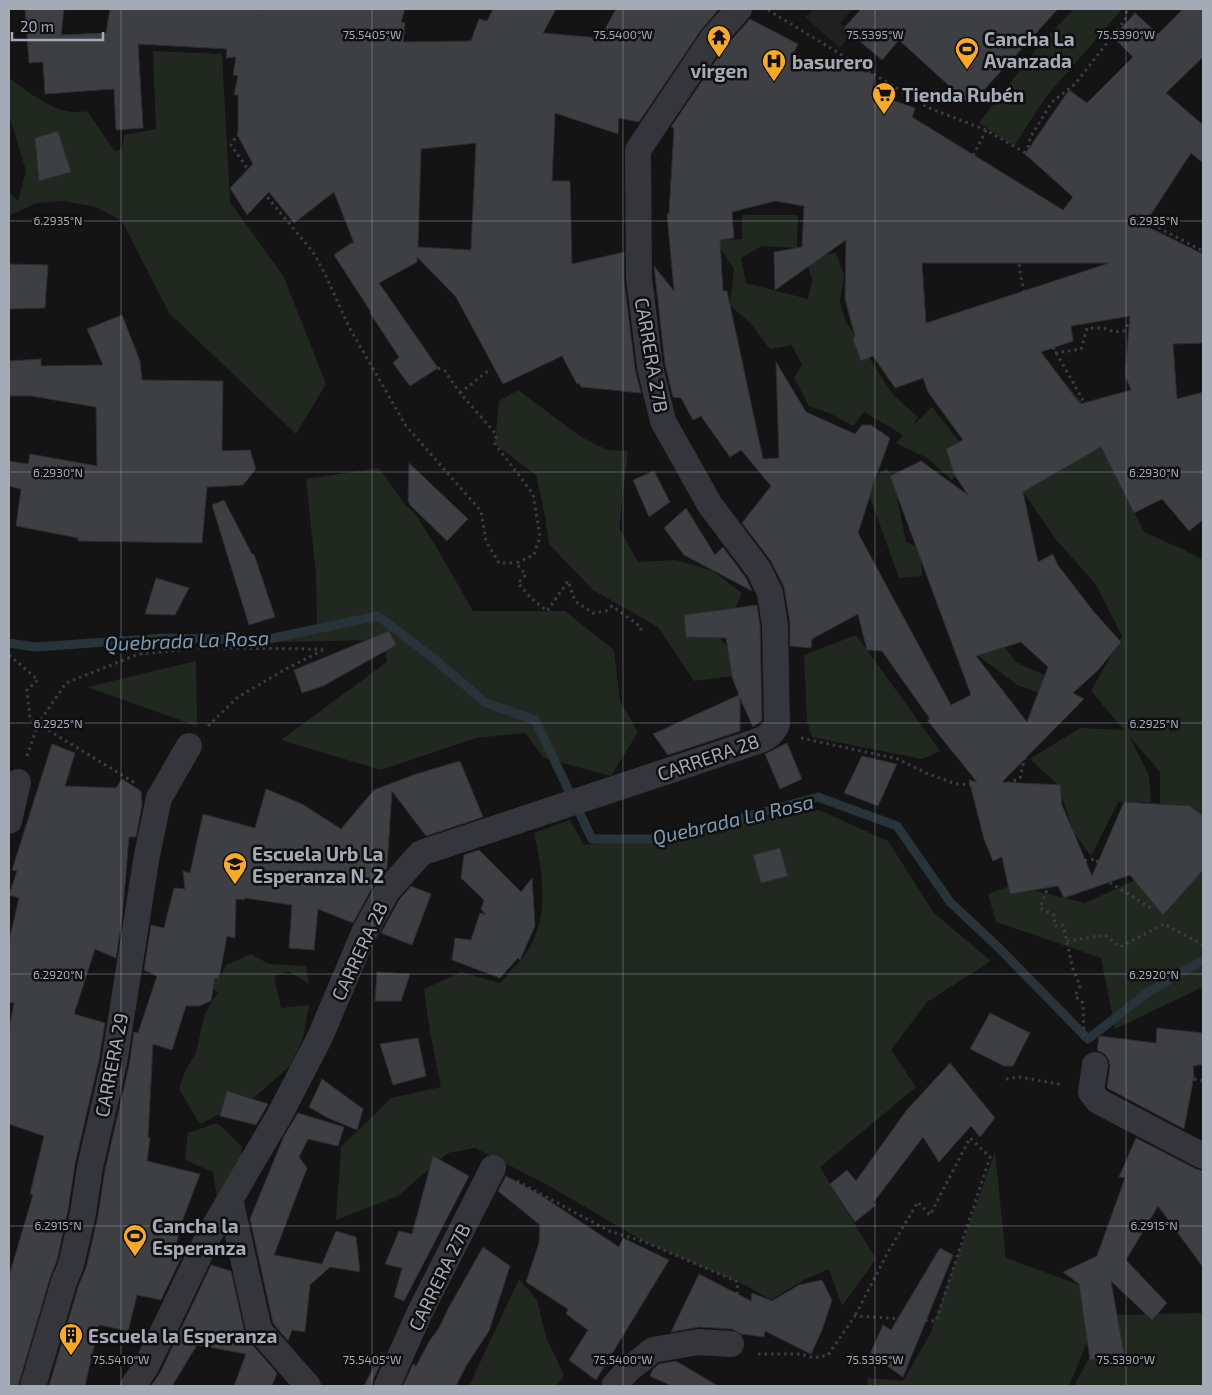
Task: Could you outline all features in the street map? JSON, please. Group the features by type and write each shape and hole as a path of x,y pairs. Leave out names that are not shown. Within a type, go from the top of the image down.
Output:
{"street":[{"name":"CARRERA 27B","path":"739,9 713,38 638,150 639,278 650,367 664,421 710,505 759,570 770,593 775,625 777,724 774,732"},
{"name":"CARRERA 28","path":"133,1386 147,1365 208,1237 279,1116 313,1052 364,933 387,890 421,853 746,745 770,736 774,732"},
{"name":"CARRERA 29","path":"33,1386 70,1265 83,1213 90,1167 114,1063 147,855 159,798 189,746"},
{"path":"9,821 18,782"},
{"path":"1094,1078 1098,1101 1203,1156"},
{"name":"CARRERA 27B","path":"386,1386 419,1314 493,1168"},
{"path":"230,1199 259,1330 308,1386"},
{"path":"614,1386 627,1371 653,1350 698,1342 731,1344"}],"path":[{"path":"258,9 272,111 279,112 281,136 237,135 231,145 268,198 313,252 349,327 406,426 481,511 486,540 499,563 516,563 534,555 540,536 533,494 495,444 496,434 460,393 445,371 438,368"},
{"path":"766,9 929,108 986,130 1027,154 1082,177 1105,194 1155,225 1203,251"},
{"path":"1027,154 1030,138 1052,102 1075,84 1125,20 1127,9"},
{"path":"986,130 962,178 1020,229 1024,242 1018,250 1020,273 1027,304 1082,400 1092,411 1109,451 1115,458 1140,455 1158,461 1203,504"},
{"path":"991,362 995,350 1015,345 1017,336 1034,314"},
{"path":"1055,353 1080,349 1087,328 1103,328 1115,332 1124,331 1131,319"},
{"path":"460,393 488,371"},
{"path":"516,563 526,575 518,583 531,598 547,611 568,581 574,601 593,613 606,611 612,606 641,627 641,633"},
{"path":"38,724 66,683 139,654 201,648 323,650 238,697 189,746"},
{"path":"9,655 38,680 27,690 30,719 159,798"},
{"path":"774,732 898,759 956,784 1004,785 1020,778 1027,748"},
{"path":"1004,785 1023,819 1035,850 1028,856 1044,871 1048,887 1040,908 1054,915 1055,926 1064,925 1073,969 1080,986 1074,996 1082,1002 1084,1035 1098,1045 1089,1056 1094,1078 1068,1086 1020,1077 1006,1079"},
{"path":"1034,862 1047,858 1068,863 1096,859 1109,882 1154,910"},
{"path":"1067,941 1105,935 1120,947 1164,924 1203,945"},
{"path":"1194,1079 1203,1081"},
{"path":"493,1168 609,1230 645,1242 738,1282 731,1344 746,1354 801,1354 814,1358 828,1355 855,1316 888,1252 918,1202 930,1215 970,1138 990,1157 936,1321 855,1316"}],"shaded area":[{"path":"814,9 852,9 840,23 852,34 840,48 805,17"},
{"path":"1074,9 1122,9 1045,98 1014,146 979,123 1041,43"},
{"path":"153,51 222,54 230,202 284,277 326,384 296,434 169,313 122,221 96,207 65,201 36,203 9,216 9,192 18,201 26,171 9,115 9,78 45,103 56,108 76,112 87,111 115,151 122,149 124,135 156,129"},
{"path":"742,215 798,215 797,248 762,246 741,258 746,283 808,299 812,281 806,257 836,253 844,275 840,302 845,320 893,395 918,417 911,427 932,407 974,460 952,480 927,458 896,443 903,435 864,412 853,426 829,413 809,406 794,378 802,365 792,345 770,349 751,324 730,305 734,269 715,240 742,239"},
{"path":"1047,362 1091,413 1112,469 1144,532 1203,560 1203,987 1115,1029 1101,958 996,922 988,894 1012,885 1085,903 1135,880 1160,816 1160,772 1129,736 1149,775 1151,802 1118,802 1091,856 1074,833 1058,785 1030,759 1080,728 1124,730 1091,691 1122,636 1095,583 1057,541 999,457"},
{"path":"518,390 581,437 607,450 628,451 619,528 638,562 676,560 713,571 742,593 734,611 713,629 749,674 694,681 658,627 593,590 549,544 536,475 495,444 499,401"},
{"path":"379,468 405,505 414,512 473,611 565,611 614,650 620,701 638,732 611,776 544,758 525,733 476,738 381,770 281,740 387,662 384,640 277,642 317,628 316,574 306,479"},
{"path":"887,468 902,491 897,498 906,542 921,549 922,576 899,578 865,483"},
{"path":"995,634 1016,662 1068,686 1073,714 1049,696 1017,685 959,641"},
{"path":"856,635 940,751 922,759 812,737 807,721 804,655"},
{"path":"196,661 197,726 87,687"},
{"path":"819,810 888,841 934,913 991,961 927,1002 891,1050 916,1087 820,1167 876,1259 842,1306 829,1269 804,1280 771,1300 747,1286 645,1242 546,1184 475,1148 448,1153 398,1196 336,1220 341,1147 391,1098 441,1087 430,1033 424,989 461,972 500,983 530,947 540,919 542,905 542,876 534,833 570,820 584,845"},
{"path":"251,954 269,964 306,966 309,984 288,971 274,977 281,1008 309,1005 303,1038 290,1066 256,1096 200,1124 179,1089 184,1074 196,1052 205,1014 218,992 201,983 219,979 226,965"},
{"path":"217,1123 242,1146 240,1170 217,1199 213,1172 185,1160 188,1133"},
{"path":"995,1152 1006,1258 1091,1289 1087,1343 1069,1386 867,1386 868,1378 903,1381 930,1334"},
{"path":"519,1279 537,1300 546,1337 564,1375 557,1386 471,1386 470,1384"},
{"path":"1203,1313 1203,1386 1074,1386 1112,1315"}],"building":[{"path":"25,9 64,9 61,35 106,33 110,9 405,9 401,22 405,23 403,42 471,41 479,19 487,21 493,9 556,9 543,33 600,38 616,9 719,9 701,30 639,122 619,118 618,134 555,113 552,181 570,181 572,264 624,252 624,280 635,369 641,393 581,387 579,383 577,384 562,356 503,384 456,297 417,257 417,262 379,283 438,368 410,386 393,363 399,357 334,255 351,243 354,243 334,192 294,223 269,192 247,215 230,188 253,164 238,136 238,95 234,95 238,76 233,75 236,57 226,58 227,49 138,44 143,128 116,130 114,89 45,94 43,62 29,63","holes":["476,143 471,250 418,247 421,149"]},
{"name":"Cancha La Avanzada","path":"861,9 1058,9 970,105 899,40 882,60 844,28"},
{"path":"1183,9 1203,9 1203,57 1166,93 1203,125 1203,163 1191,153 1144,225 1203,254 1203,343 1173,344 1177,399 1203,392 1203,520 1189,531 1162,499 1134,513 1101,447 1023,492 1038,562 1053,554 1057,564 1094,612 1121,642 1099,669 1073,693 1084,699 1002,782 1060,785 1062,805 1092,876 1124,802 1190,806 1203,816 1203,870 1163,915 1130,875 1064,898 1058,886 1010,894 1002,857 993,861 984,839 969,780 977,782 927,720 930,719 882,651 867,650 858,614 812,639 811,648 790,646 790,623 784,587 771,561 742,523 771,486 741,450 730,457 701,416 693,420 681,398 673,397 665,364 654,266 674,291 667,214 669,214 674,128 671,127 725,47 750,19 798,44 791,58 875,74 872,93 915,108 912,117 1063,210 1073,197 1025,154 1069,90 1087,103 1133,57 1113,37 1135,13 1158,34","holes":["775,201 804,206 802,247 774,252 775,290 846,240 845,299 855,336 853,340 861,361 873,356 895,388 923,378 928,392 963,440 946,449 954,474 968,495 921,461 890,476 971,695 951,705 858,533 874,483 872,485 890,438 871,425 862,425 855,434 806,412 776,362 779,458 763,459 727,291 723,291 720,240 734,238 732,212","922,263 1109,263 926,323","1130,316 1125,375 1131,390 1080,404 1041,352 1073,341 1071,326","1021,642 1048,667 1027,722 976,656"]},
{"path":"58,131 71,172 39,181 35,138"},
{"path":"9,264 48,265 45,308 9,309"},
{"path":"122,315 140,361 142,380 223,381 222,451 250,450 256,469 243,485 207,487 202,543 78,541 78,538 16,526 21,489 9,486 9,461 28,464 30,454 97,466 96,407 31,396 9,396 9,361 41,359 41,366 103,365 87,329"},
{"path":"409,463 468,519 447,541 410,505 408,500"},
{"path":"654,471 670,502 649,517 633,480"},
{"path":"224,500 252,554 254,554 275,617 249,625 212,505"},
{"path":"686,508 715,555 723,547 746,578 752,591 684,555 664,528"},
{"path":"156,578 189,588 175,615 145,614"},
{"path":"757,605 760,626 762,720 753,727 740,698 740,731 668,755 653,734 739,695 732,677 726,638 686,637 684,615"},
{"path":"389,631 396,645 323,686 302,693 294,670"},
{"path":"787,743 802,779 780,789 765,754"},
{"path":"52,744 75,753 65,786 116,788 122,779 141,791 142,805 136,837 129,837 122,919 116,958 95,949 74,1014 105,1023 99,1060 75,1164 68,1210 57,1260 18,1386 9,1386 9,1276 33,1195 30,1194 44,1136 9,1124 9,1030 14,1003 9,1002 9,941 19,898 9,895 17,871 12,870"},
{"path":"862,756 897,764 878,806 844,793"},
{"path":"460,761 483,817 426,836 392,791 387,868 374,884 353,923 318,909 314,950 289,948 292,905 245,898 244,900 236,899 235,938 227,936 219,979 215,978 211,1001 199,1006 186,1006 172,1050 153,1044 148,1137 150,1138 147,1161 200,1174 183,1219 174,1253 182,1256 161,1300 137,1295 128,1331 99,1325 85,1386 49,1386 78,1287 86,1268 98,1216 105,1170 129,1066 134,1032 138,1033 157,976 144,970 151,925 164,928 174,888 185,889 183,871 190,873 203,814 255,828 266,789 302,804 341,829 374,790 416,774"},
{"path":"780,848 788,876 761,883 753,855"},
{"path":"479,850 521,892 532,878 535,926 520,960 518,958 500,978 452,960 455,938 471,940 480,913 486,915 481,909 484,900 461,878 464,855"},
{"path":"411,886 431,894 412,945 381,933 399,900"},
{"path":"377,972 410,974 401,1001 375,1001"},
{"path":"990,1013 1030,1033 1013,1066 1004,1066 970,1049"},
{"path":"1157,1028 1203,1033 1203,1064 1193,1066 1194,1076 1184,1129 1107,1088 1109,1060 1105,1054 1097,1050 1099,1036 1156,1043"},
{"path":"418,1038 426,1076 393,1085 380,1044"},
{"path":"950,1063 995,1118 980,1137 971,1126 939,1162 923,1137 873,1203 876,1205 855,1222 830,1184 847,1170 856,1181 906,1111"},
{"path":"322,1079 363,1109 357,1130 326,1117 309,1107"},
{"path":"227,1091 268,1104 256,1125 220,1116"},
{"path":"298,1113 344,1127 338,1146 308,1139 299,1157 307,1168 274,1255 322,1264 336,1231 356,1237 360,1272 330,1267 310,1285 305,1332 292,1330 288,1341 273,1323 250,1219 284,1136"},
{"path":"1136,1138 1203,1171 1203,1267 1158,1206 1126,1260 1167,1303 1152,1320 1111,1281 1124,1354 1090,1360 1079,1284 1063,1272 1097,1256 1125,1178 1119,1177"},
{"path":"433,1156 469,1176 404,1301 394,1297 402,1268 385,1264 399,1231 412,1234"},
{"path":"506,1176 537,1193 619,1247 623,1238 669,1260 596,1380 569,1360 588,1330 566,1314 568,1309 526,1282 539,1243 540,1225 498,1191"},
{"path":"483,1247 510,1266 489,1331 466,1366 456,1386 403,1386 413,1364 416,1366 439,1328"},
{"path":"940,1248 953,1255 903,1377 870,1354 883,1325 891,1330"},
{"path":"211,1265 231,1271 245,1334 277,1373 272,1386 234,1386 246,1354 197,1345 172,1386 151,1386 161,1371"},
{"path":"699,1274 751,1301 752,1293 772,1301 799,1285 822,1280 832,1300 822,1330 811,1354 765,1331 764,1337 741,1334 732,1329 699,1327 671,1332"},
{"path":"381,1353 385,1353 372,1386 364,1386"},
{"path":"676,1361 718,1386 672,1386 650,1376 653,1369 659,1364"}],"waterway":[{"name":"Quebrada La Rosa","path":"9,643 35,647 163,638 264,640 378,616 433,658 486,703 535,720 592,839 651,839 709,827 818,797 897,826 950,902 999,948 1088,1039 1147,993 1203,960"}],"place":[{"name":"virgen","path":"719,58"},
{"name":"Cancha La Avanzada","path":"967,70"},
{"name":"basurero","path":"774,82"},
{"name":"Tienda Rubén","path":"884,115"},
{"name":"Escuela Urb La Esperanza N. 2","path":"235,885"},
{"name":"Cancha la Esperanza","path":"135,1257"},
{"name":"Escuela la Esperanza","path":"71,1356"}]}
